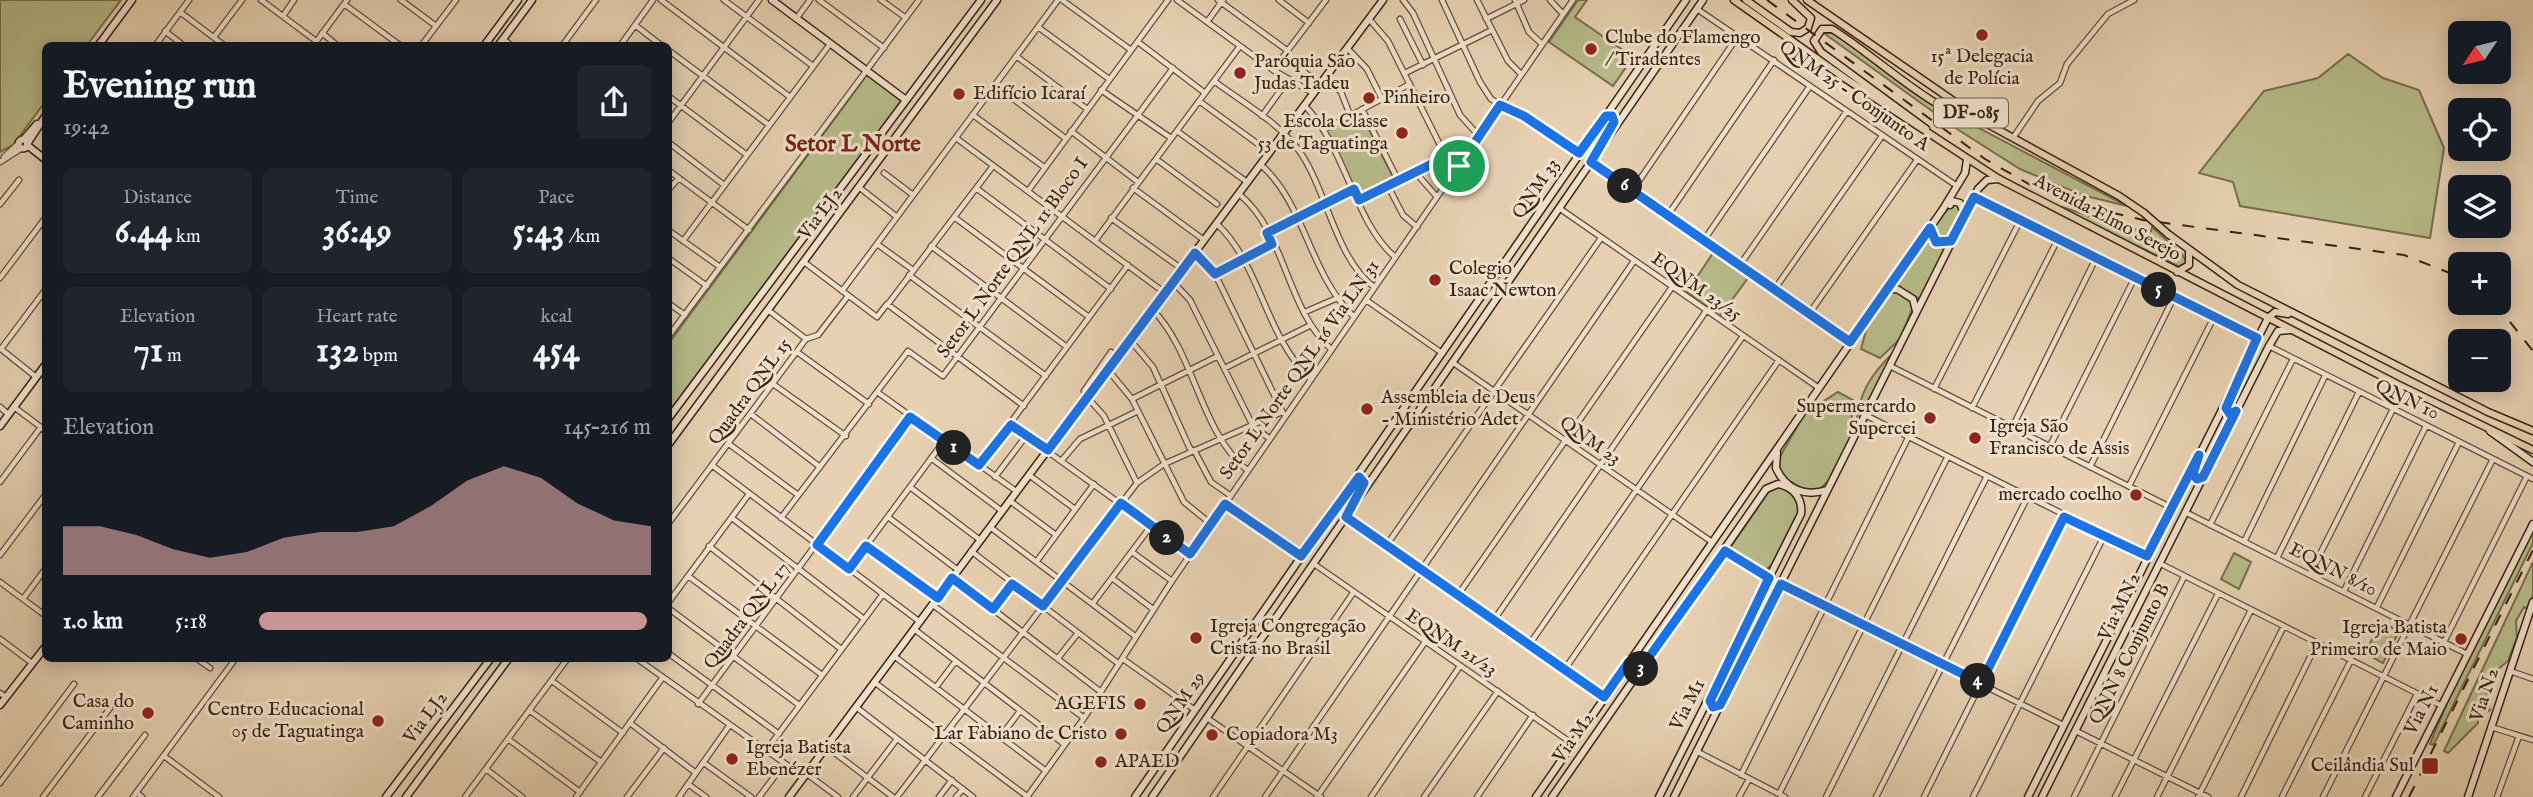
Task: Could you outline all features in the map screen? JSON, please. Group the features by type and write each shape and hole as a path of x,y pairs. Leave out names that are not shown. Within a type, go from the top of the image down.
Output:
{"main road":[{"path":"101,42 132,0"},
{"path":"487,42 518,0"},
{"path":"501,42 532,0"},
{"path":"772,0 906,100"},
{"name":"Via LJ2","path":"672,414 981,0"},
{"name":"Via LJ2","path":"672,440 997,0"},
{"path":"789,797 1383,0"},
{"path":"1152,797 1703,0"},
{"name":"Avenida Elmo Serejo","path":"1734,0 1933,138 1998,179 2290,330 2533,450"},
{"path":"1746,0 1791,32 1800,33 1808,28 1811,18 1792,0"},
{"name":"Avenida Elmo Serejo","path":"1807,0 1984,122 2119,196 2144,213 2189,252 2238,285 2415,376 2533,431"},
{"path":"1674,40 1688,13 1684,1"},
{"name":"QNM 33","path":"1428,372 1684,1"},
{"path":"968,18 978,25"},
{"path":"962,25 972,34"},
{"path":"1933,138 1920,124 1821,52 1814,41 1818,33 1822,29 1832,29 1936,101 1961,116 1984,122"},
{"path":"1624,113 1618,112 1617,106 1633,75"},
{"path":"1596,154 1614,122 1612,116 1606,116"},
{"path":"42,120 24,145 42,158"},
{"path":"1819,387 1943,209 1965,173 1967,160"},
{"path":"848,178 860,187"},
{"path":"1865,415 1974,197 1982,184 1998,179"},
{"path":"1943,209 1948,208 1952,201 1958,202 1965,209 1964,218"},
{"path":"1530,250 1521,246 1539,212"},
{"path":"1930,228 1932,238 1938,243 1953,239"},
{"path":"2177,272 2189,265 2189,252"},
{"path":"1886,290 1897,289 1913,299 1916,312"},
{"path":"2028,797 2268,318 2275,312 2296,316"},
{"path":"1461,349 1472,326 1470,321 1464,320"},
{"name":"Via MN2","path":"2042,797 2269,346 2278,331 2290,330"},
{"path":"2236,411 2230,414 2226,408 2246,361"},
{"path":"0,426 42,369"},
{"path":"2397,384 2405,371"},
{"path":"1419,409 1414,411 1410,405 1428,372"},
{"name":"QNM 29","path":"1135,797 1428,372"},
{"path":"2409,390 2409,382 2415,376"},
{"path":"695,383 708,392"},
{"name":"Via M2","path":"1536,797 1819,387"},
{"name":"Via M1","path":"1674,797 1865,415"},
{"path":"2208,467 2227,422 2222,417 2216,420"},
{"name":"Avenida Elmo Serejo","path":"2486,428 2533,462"},
{"path":"1779,447 1776,468 1790,488 1809,494 1827,489"},
{"path":"2199,455 2193,474 2197,479 2203,477"},
{"path":"1346,517 1364,483 1362,477 1356,477"},
{"name":"Via M2","path":"1554,794 1766,489 1777,484 1790,488"},
{"name":"Via M1","path":"1659,797 1801,514 1801,503 1790,488"},
{"path":"1743,497 1750,499 1754,507"},
{"name":"Via N1","path":"2396,797 2533,524"},
{"path":"1287,601 1279,597 1296,564"},
{"name":"Via N2","path":"2468,797 2533,602"},
{"path":"2106,640 2118,647"},
{"path":"2089,706 2111,653 2107,648 2101,650"},
{"path":"0,705 3,695 42,651"},
{"path":"1720,705 1713,707 1710,701 1731,652"},
{"path":"1630,660 1641,668"},
{"name":"Via LJ2","path":"386,797 488,662"},
{"name":"Via LJ2","path":"406,797 506,662"},
{"path":"1207,717 1232,675 1230,669 1223,669"},
{"path":"1689,765 1710,715 1706,710 1702,712"},
{"path":"1182,753 1176,753 1173,749 1190,718"},
{"path":"433,736 437,743 444,745"},
{"path":"424,747 430,748 435,758"},
{"path":"1544,785 1554,794"}],"street":[{"path":"158,42 189,0"},
{"path":"261,0 314,42"},
{"path":"283,16 295,0"},
{"path":"401,0 436,26"},
{"path":"424,42 456,0"},
{"path":"565,42 596,0"},
{"path":"623,42 653,0"},
{"path":"661,0 790,97"},
{"path":"724,0 813,66"},
{"path":"672,118 760,0"},
{"path":"796,19 810,0"},
{"path":"819,0 884,48"},
{"path":"881,0 906,18"},
{"path":"672,332 919,0"},
{"path":"842,291 1060,0 1131,50"},
{"path":"1028,191 1168,0"},
{"path":"1177,0 1273,70 1313,93"},
{"path":"1279,0 1309,23"},
{"path":"1273,70 1326,0"},
{"path":"1403,0 1413,13 1460,115 1479,136"},
{"path":"1441,0 1486,93 1500,105 1524,116 1579,153"},
{"path":"1477,0 1508,61 1521,74"},
{"path":"1486,19 1524,0"},
{"path":"1550,0 1563,14"},
{"name":"Setor L Norte QNL 16 Via LN 31","path":"1028,797 1084,718 1135,636 1270,439 1284,414 1311,379 1573,0"},
{"path":"2012,139 2038,101 2060,83 2067,64 2108,14 2134,0"},
{"path":"214,37 240,1"},
{"path":"1207,22 1221,1 1288,51"},
{"path":"316,42 346,2 396,42"},
{"path":"1516,2 1529,32 1542,44"},
{"name":"QNM 25 - Conjunto A","path":"1697,9 1957,187"},
{"path":"180,12 220,42"},
{"path":"1369,19 1384,33 1446,157 1459,166"},
{"path":"1400,19 1423,65"},
{"path":"635,25 657,42"},
{"path":"1038,27 1109,79"},
{"path":"1405,73 1492,30"},
{"path":"165,31 179,42"},
{"path":"322,33 333,42"},
{"path":"1632,191 1738,36"},
{"path":"503,39 507,42"},
{"path":"1138,42 1205,93"},
{"path":"683,240 830,44"},
{"path":"1095,241 1240,46"},
{"path":"1347,48 1367,69 1382,99"},
{"path":"672,53 769,125"},
{"path":"1016,57 1087,108"},
{"path":"1668,215 1774,60"},
{"path":"1291,62 1320,84"},
{"name":"Setor L Norte QNL 11 Bloco I","path":"877,392 908,351 943,376 1173,68"},
{"path":"1326,77 1341,92 1350,115"},
{"path":"1262,117 1288,80"},
{"path":"1214,81 1283,133 1305,159 1355,267 1374,288"},
{"path":"1325,129 1410,84"},
{"path":"995,85 1065,138"},
{"path":"1704,240 1810,86"},
{"path":"1101,90 1171,138"},
{"path":"672,99 747,155"},
{"path":"1199,101 1269,152"},
{"path":"1305,106 1325,129 1379,240 1395,257"},
{"path":"1362,109 1398,180"},
{"path":"1740,265 1847,111"},
{"path":"973,115 1044,167"},
{"path":"1071,131 1105,156"},
{"path":"1177,131 1247,182"},
{"path":"1774,290 1882,135"},
{"path":"956,138 1165,293"},
{"path":"0,162 24,145"},
{"path":"672,145 724,185"},
{"name":"Setor L Norte QNL 11 Bloco I","path":"1105,156 1138,181"},
{"path":"1359,200 1446,157"},
{"path":"1156,159 1217,204"},
{"path":"1809,314 1917,160"},
{"path":"1591,162 1850,342"},
{"path":"1260,164 1282,186 1295,219 1335,299 1354,317"},
{"path":"804,262 877,317 993,166"},
{"path":"672,173 749,230"},
{"path":"884,173 913,195"},
{"path":"1416,173 1437,197"},
{"path":"672,186 679,178"},
{"path":"0,204 19,180"},
{"path":"1388,186 1403,215 1417,227"},
{"path":"860,187 897,217"},
{"path":"976,188 1111,289"},
{"path":"1133,188 1204,240"},
{"path":"1267,233 1354,189"},
{"path":"1239,194 1250,204 1267,233 1311,325 1331,349"},
{"path":"1974,197 2257,338"},
{"name":"EQNM 23/25","path":"1559,208 1819,387"},
{"path":"954,217 1089,317"},
{"path":"1111,218 1182,269"},
{"path":"1934,389 2020,221"},
{"path":"0,278 42,222"},
{"path":"1217,224 1235,243 1282,339 1297,365 1311,379"},
{"path":"672,233 720,267"},
{"path":"1386,546 1601,238"},
{"path":"1972,408 2058,239"},
{"path":"876,244 980,328 1046,376"},
{"path":"1215,274 1272,244"},
{"path":"931,246 1067,347"},
{"path":"827,747 895,797 926,761 1137,483 1164,464 1284,414 1215,274 1195,253"},
{"path":"2012,428 2096,258"},
{"path":"672,261 707,286"},
{"path":"1265,797 1634,261"},
{"path":"979,465 1128,265"},
{"path":"2050,446 2135,278"},
{"path":"1173,282 1190,300 1253,426 1270,439"},
{"path":"1458,595 1672,287"},
{"path":"36,377 1,349 42,294"},
{"path":"806,339 818,335 849,296"},
{"path":"2090,467 2174,297"},
{"path":"1306,312 1335,299"},
{"path":"1366,300 1440,356"},
{"path":"887,304 1024,406"},
{"path":"672,306 685,315"},
{"path":"1152,309 1169,328 1223,438 1234,457 1248,471"},
{"name":"Quadra QNL 15","path":"713,466 806,339 768,310"},
{"path":"1494,620 1706,311"},
{"path":"2129,486 2214,317"},
{"path":"1225,368 1311,325"},
{"path":"1529,645 1744,337"},
{"path":"1129,340 1149,359 1192,451 1211,481 1231,496"},
{"name":"QNN 10","path":"2269,346 2533,479"},
{"path":"797,352 869,404"},
{"path":"1117,356 1111,352 1084,391 1109,424 1137,483"},
{"path":"1132,399 1218,356"},
{"path":"2210,525 2293,359"},
{"path":"1565,669 1779,360"},
{"name":"QNM 23","path":"1452,362 1712,542"},
{"path":"1890,366 2172,508"},
{"path":"1108,370 1132,399 1184,502 1211,524"},
{"path":"2244,542 2325,376"},
{"path":"773,384 846,436"},
{"path":"781,518 877,392 1016,492"},
{"path":"2277,558 2359,392"},
{"path":"0,407 8,414"},
{"path":"14,407 42,428"},
{"path":"2310,574 2393,409"},
{"path":"1062,460 1080,439 1138,411"},
{"path":"751,415 820,467"},
{"path":"1865,415 1986,478 2147,556"},
{"path":"817,545 910,417"},
{"path":"1011,425 1190,554"},
{"path":"2344,591 2426,426"},
{"path":"0,482 42,430"},
{"path":"995,477 1026,436"},
{"path":"1741,775 1908,438"},
{"path":"849,569 944,441"},
{"path":"2377,607 2459,442"},
{"path":"729,444 798,495"},
{"path":"931,458 1002,511"},
{"path":"1696,751 1782,796 1947,458"},
{"path":"2323,797 2493,458"},
{"path":"672,519 713,466 920,622"},
{"path":"1029,475 1075,509"},
{"path":"2444,642 2527,476"},
{"path":"1826,797 1986,478"},
{"path":"1037,561 1094,484"},
{"path":"910,487 980,540"},
{"path":"672,600 749,494"},
{"path":"1876,797 2027,498"},
{"path":"0,555 42,499"},
{"path":"1010,501 1056,535"},
{"path":"1225,504 1301,556"},
{"name":"EQNN 8/10","path":"2185,512 2468,655"},
{"path":"888,517 958,569"},
{"path":"1346,517 1604,697"},
{"path":"1924,797 2064,517"},
{"path":"732,518 864,619"},
{"path":"1093,603 1151,526"},
{"path":"990,527 1135,636"},
{"path":"1973,797 2104,536"},
{"name":"Quadra QNL 17","path":"698,704 817,545"},
{"path":"709,546 841,649"},
{"path":"866,546 938,598"},
{"path":"971,551 1078,633 1195,710"},
{"path":"1725,551 1769,578"},
{"path":"1132,552 1172,581"},
{"name":"EQNM 21/23","path":"1314,564 1573,744"},
{"path":"2159,564 2442,706"},
{"path":"23,598 42,573"},
{"path":"688,576 822,675"},
{"name":"QNN 8 Conjunto B","path":"2074,797 2184,577"},
{"path":"952,578 1101,692"},
{"path":"1112,578 1153,609"},
{"path":"0,582 42,613"},
{"path":"993,609 1012,584"},
{"path":"1781,584 2063,725"},
{"path":"1213,797 1353,593"},
{"path":"765,752 883,594"},
{"path":"2115,797 2218,594"},
{"path":"933,605 1084,718"},
{"path":"672,609 799,705"},
{"path":"2157,797 2251,611"},
{"path":"2199,795 2284,626"},
{"path":"914,629 1064,744"},
{"path":"1058,658 1078,633"},
{"path":"0,639 33,663"},
{"path":"1207,717 1319,796 1426,642"},
{"path":"2241,797 2317,643"},
{"path":"672,656 779,734"},
{"path":"894,656 1046,771"},
{"path":"2282,797 2351,660"},
{"path":"201,662 210,668"},
{"path":"142,797 135,795 233,662"},
{"path":"465,797 565,662"},
{"path":"642,662 765,752 838,797"},
{"path":"936,687 955,662"},
{"path":"1371,797 1460,666"},
{"path":"2510,671 2533,679"},
{"path":"576,797 663,677"},
{"path":"552,681 623,733"},
{"path":"874,682 1028,797"},
{"path":"0,783 74,684"},
{"path":"1424,797 1498,691"},
{"path":"2365,797 2417,694"},
{"path":"856,707 973,797"},
{"path":"43,797 110,708"},
{"path":"530,710 601,762"},
{"path":"1001,736 1020,711"},
{"path":"1477,797 1533,715"},
{"path":"630,722 696,773"},
{"path":"679,797 729,726"},
{"path":"2491,727 2533,740"},
{"path":"2076,732 2199,795 2208,797"},
{"path":"99,797 145,736"},
{"path":"2497,797 2519,736"},
{"path":"508,739 580,792"},
{"path":"853,797 897,739"},
{"path":"627,797 664,748"},
{"path":"164,755 219,797"},
{"path":"704,763 751,797"},
{"path":"759,797 784,764"},
{"path":"486,769 522,797"},
{"path":"1739,797 1749,779"},
{"path":"939,797 952,780"},
{"path":"688,784 706,797"},
{"path":"956,797 963,789"}],"green space":[{"path":"0,0 121,0 89,42 42,42 42,106 13,145 0,152"},
{"name":"Clube do Flamengo / Tiradentes","path":"1578,0 1587,0 1575,17 1633,57 1613,86 1549,42"},
{"path":"1833,32 1954,115 2127,206 2082,195 2020,169 1957,129 1825,34"},
{"path":"2348,54 2383,78 2419,90 2444,148 2430,238 2240,206 2233,182 2199,173 2264,91 2318,78"},
{"path":"867,75 901,101 672,408 672,339"},
{"path":"1361,113 1394,179 1359,196 1326,131"},
{"path":"1952,204 1958,204 1962,215 1950,239 1942,241 1935,236 1933,227"},
{"path":"2062,207 2131,229 2151,231 2152,227 2182,254 2187,263 2180,267 2061,209"},
{"path":"1925,238 1945,250 1920,299 1894,284"},
{"path":"1713,253 1748,278 1720,316 1687,292"},
{"path":"1895,291 1911,300 1913,307 1900,339 1880,358 1861,349 1869,320 1890,293"},
{"path":"1894,352 1856,428 1859,405 1867,386"},
{"path":"1838,392 1853,400 1850,439 1829,480 1820,489 1804,489 1788,480 1781,472 1778,460 1805,413"},
{"path":"1772,487 1791,494 1799,511 1772,565 1765,570 1730,548"},
{"path":"2533,530 2533,543 2437,738 2433,745 2430,744 2452,691"},
{"path":"2234,553 2251,562 2239,589 2221,579"},
{"path":"2533,562 2533,594 2528,609 2524,607 2516,621 2517,637 2508,661 2491,675 2485,684 2488,697 2481,701 2487,703 2490,710 2483,714 2488,708 2483,704 2481,714 2478,704 2478,723 2448,753 2444,751"},
{"path":"2381,622 2399,631 2383,663 2365,653"}],"railway":[{"path":"1767,0 1985,159 2034,187 2089,207 2143,220 2404,255 2448,272"},
{"path":"2504,315 2533,351"},
{"path":"2409,797 2533,550"}],"place":[{"name":"15ª Delegacia de Polícia","path":"1982,35"},
{"name":"Clube do Flamengo / Tiradentes","path":"1591,49"},
{"name":"Paróquia São Judas Tadeu","path":"1240,73"},
{"name":"Edifício Icaraí","path":"959,94"},
{"name":"Pinheiro","path":"1369,98"},
{"name":"Escola Classe 53 de Taguatinga","path":"1402,133"},
{"name":"Colegio Isaac Newton","path":"1435,280"},
{"name":"Assembleia de Deus - Ministério Adet","path":"1367,409"},
{"name":"Supermercardo Supercei","path":"1930,418"},
{"name":"Igreja São Francisco de Assis","path":"1975,438"},
{"name":"mercado coelho","path":"2136,495"},
{"name":"Igreja Congregação Cristã no Brasil","path":"1196,638"},
{"name":"Igreja Batista Primeiro de Maio","path":"2461,639"},
{"name":"AGEFIS","path":"1140,704"},
{"name":"Casa do Caminho","path":"148,713"},
{"name":"Centro Educacional 05 de Taguatinga","path":"378,721"},
{"name":"Lar Fabiano de Cristo","path":"1121,734"},
{"name":"Copiadora M3","path":"1212,735"},
{"name":"Igreja Batista Ebenézer","path":"732,759"},
{"name":"APAED","path":"1101,762"},
{"name":"Ceilândia Sul","path":"2430,766"}],"district":[{"name":"Setor L Norte","path":"853,144"}],"route":[{"path":"1500,105 1524,116 1579,153 1606,116 1611,115 1614,122 1591,162 1850,342 1930,228 1932,238 1936,242 1944,244 1951,241 1974,197 2257,338 2226,408 2230,414 2236,411 2203,477 2197,479 2193,474 2199,455 2147,556 2064,517 1981,683 1781,584 1720,705 1713,707 1710,701 1727,668 1731,652 1769,578 1725,551 1639,671 1628,663 1604,697 1346,517 1349,506 1364,483 1362,477 1356,477 1301,556 1225,504 1190,554 1121,503 1043,606 1012,584 993,609 952,578 938,598 866,546 849,569 817,545 910,417 979,465 1011,425 1048,450 1195,253 1215,274 1272,244 1267,233 1354,189 1359,200 1446,157 1459,166 1500,105"}]}
